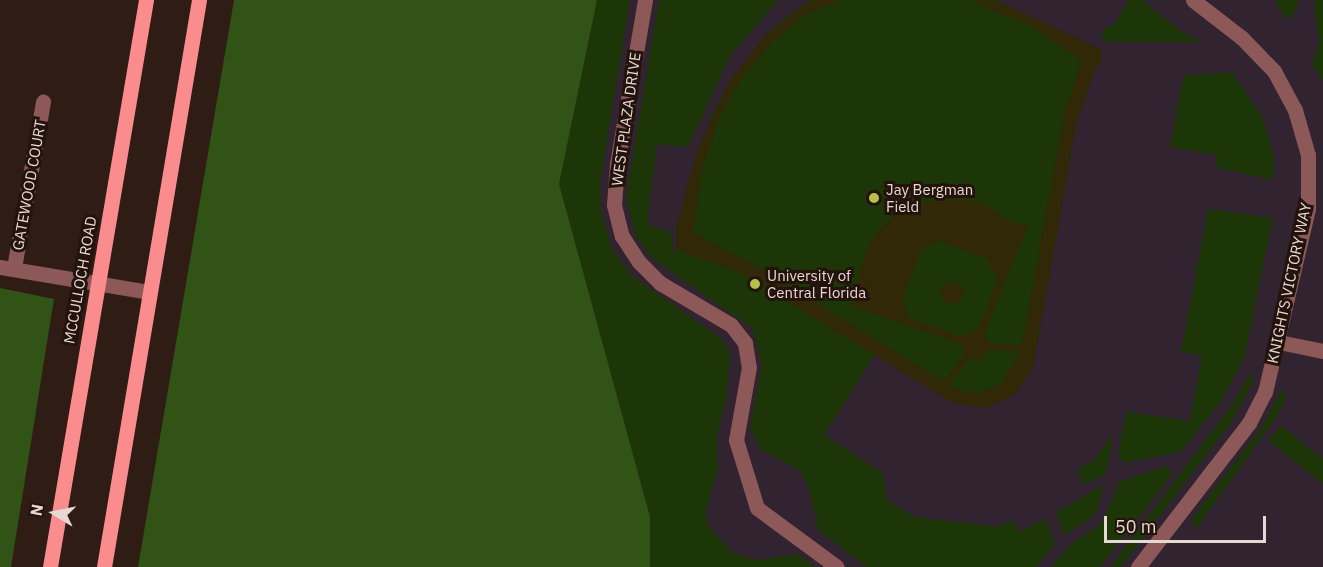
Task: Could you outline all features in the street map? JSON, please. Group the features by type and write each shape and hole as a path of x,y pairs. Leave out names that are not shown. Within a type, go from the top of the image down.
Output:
{"main road":[{"name":"MCCULLOCH ROAD","path":"50,567 146,0"},
{"path":"104,567 199,0"}],"street":[{"name":"WEST PLAZA DRIVE","path":"645,0 617,164 614,205 622,236 639,262 660,283 731,325 745,343 749,367 736,440 758,508 837,567"},
{"name":"KNIGHTS VICTORY WAY","path":"1138,567 1249,423 1264,392 1279,342 1308,209 1308,155 1295,110 1274,71 1242,38 1193,0"},
{"name":"GATEWOOD COURT","path":"7,267 43,102"},
{"path":"7,267 150,292"},
{"path":"1279,342 1323,351"}],"shaded area":[{"name":"University of Central Florida","path":"234,0 1323,0 1323,567 139,567"}],"green space":[{"path":"234,0 597,0 559,184 650,517 650,567 138,567"},
{"path":"597,0 630,0 600,183 601,212 612,248 631,275 722,339 730,353 726,400 716,440 718,468 706,511 708,526 732,552 744,557 760,560 798,554 815,567 650,567 650,517 559,184"},
{"name":"Jay Bergman Field","path":"659,0 778,0 730,56 688,147 657,144 647,224 672,233 673,260 686,190 715,108 758,44 785,18 811,0 996,0 1102,50 1100,66 1095,67 1076,125 1033,368 1015,394 985,408 953,403 875,355 824,435 883,473 887,500 915,517 998,527 1013,520 1018,532 1047,519 1055,544 1036,567 867,567 818,530 808,485 799,470 760,449 750,428 762,364 752,328 651,258 635,235 626,196"},
{"path":"1129,0 1142,0 1185,34 1204,42 1108,42 1101,36 1107,25 1113,27"},
{"path":"1274,0 1299,0 1292,19 1285,16"},
{"path":"1316,0 1323,0 1323,81 1312,64 1319,41 1314,7"},
{"path":"1232,72 1263,118 1274,156 1273,180 1215,167 1217,155 1170,147 1183,76"},
{"path":"1208,209 1273,218 1244,359 1220,403 1180,452 1124,463 1118,456 1126,412 1190,421 1202,356 1181,352"},
{"path":"0,288 54,299 11,567 0,567"},
{"path":"1249,376 1255,379 1231,422 1121,567 1110,567 1232,405"},
{"path":"1281,392 1287,395 1282,409 1195,530 1192,522 1196,513 1262,427"},
{"path":"1280,425 1323,459 1323,484 1269,441"},
{"path":"1113,433 1106,475 1083,484 1077,471 1089,462 1092,464"},
{"path":"1165,466 1172,471 1169,479 1100,567 1051,567 1073,543 1102,523 1119,482"},
{"path":"1104,485 1096,514 1065,535 1056,512"}],"sand":[{"path":"811,0 840,0 808,13 771,43 740,81 719,118 702,171 693,233 760,268 943,381 964,356 961,344 851,306 853,299 858,299 858,276 865,254 876,234 897,213 937,198 978,201 1019,226 1021,223 1028,225 984,334 991,344 1022,345 1065,110 1080,66 1079,59 1029,25 969,0 1000,2 1102,50 1100,66 1095,67 1076,125 1033,368 1015,394 985,408 953,403 741,273 676,249 676,228 697,151 729,82 765,36","holes":["939,241 987,259 993,273 999,275 979,328 960,337 907,317 903,298 922,248","990,350 1021,351 1003,382 979,393 961,391 949,384 968,360 981,360"]},
{"path":"952,282 960,285 963,293 960,301 952,304 944,301 941,293 944,285"}],"place":[{"name":"Jay Bergman Field","path":"874,198"},
{"name":"University of Central Florida","path":"755,284"}]}
